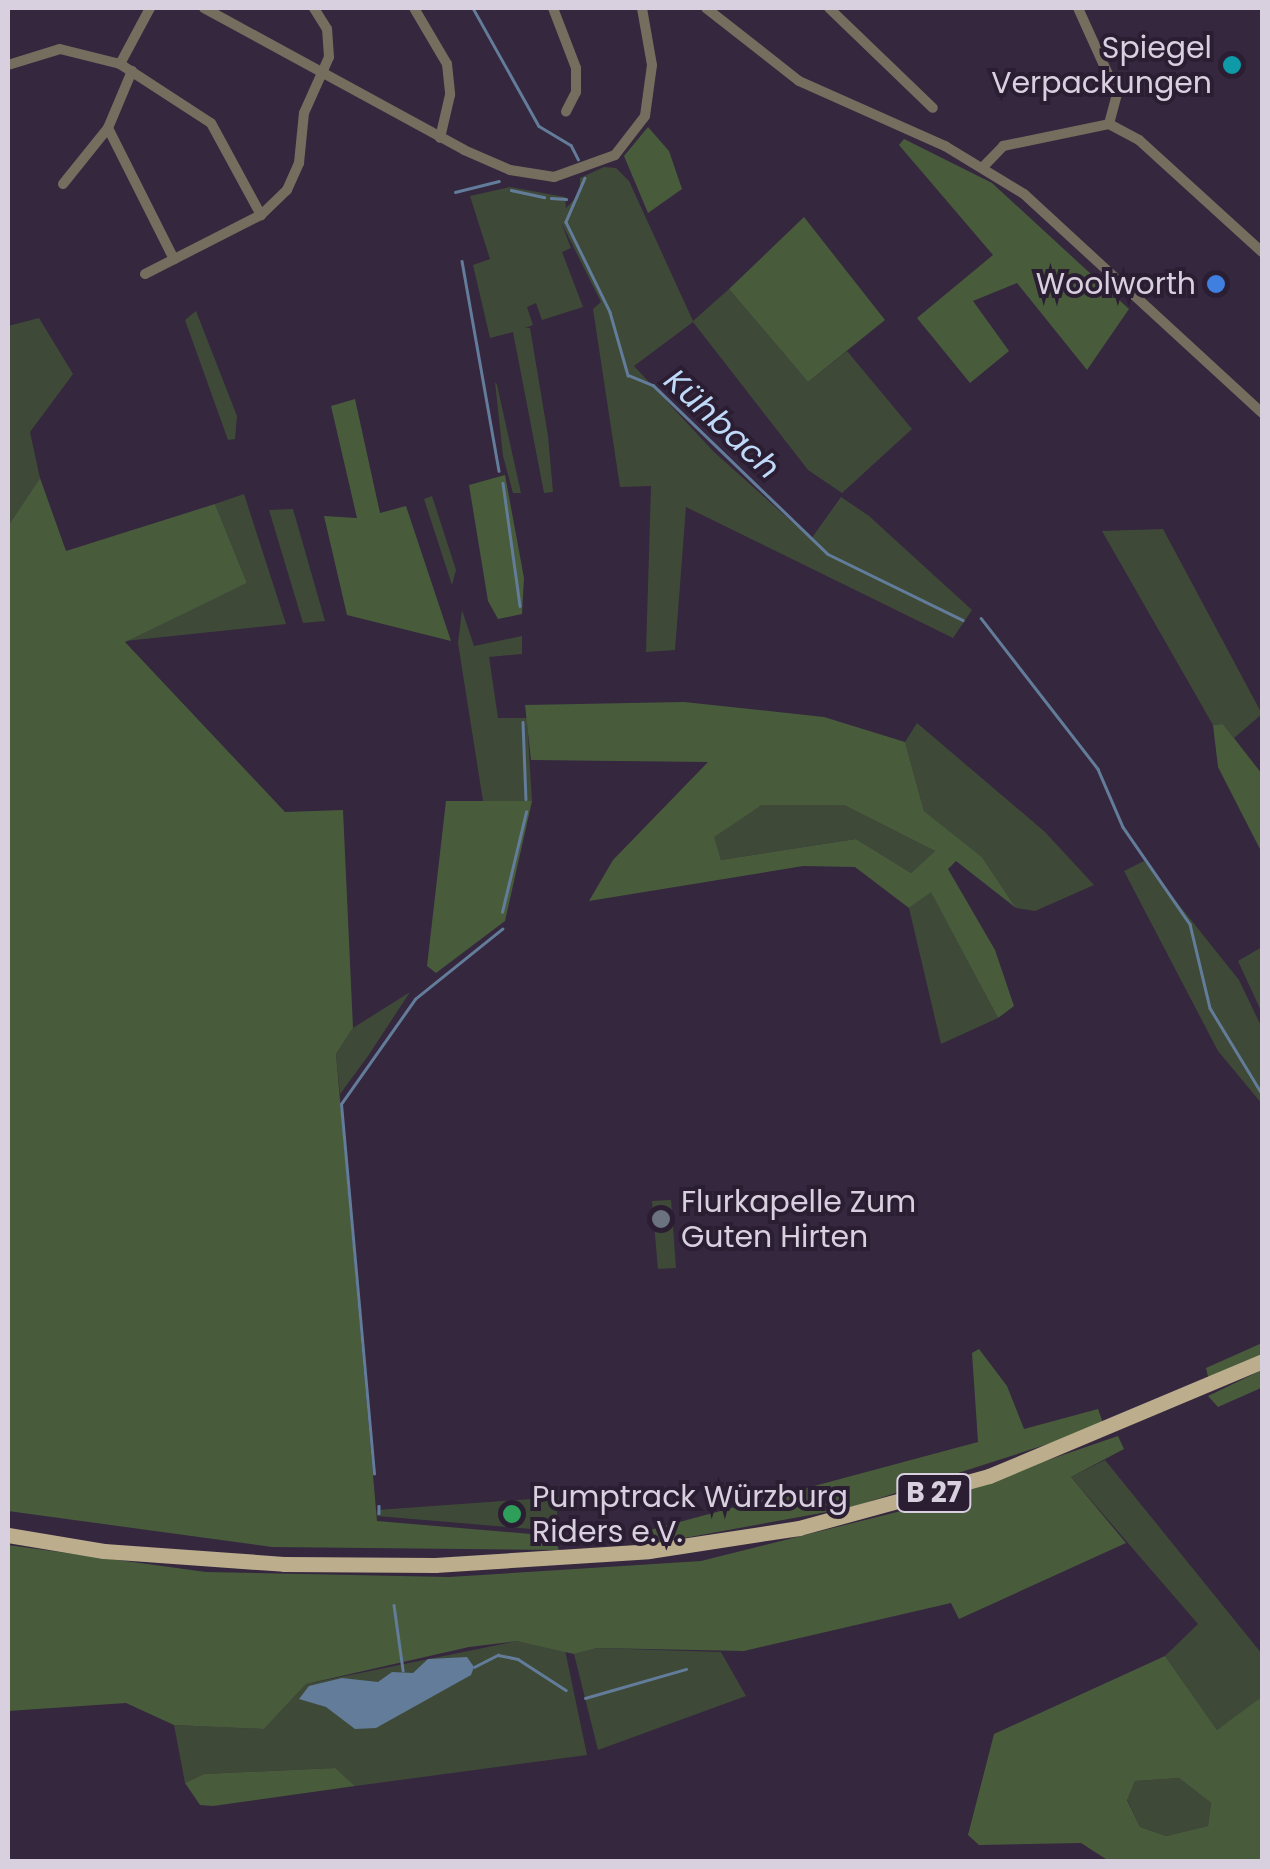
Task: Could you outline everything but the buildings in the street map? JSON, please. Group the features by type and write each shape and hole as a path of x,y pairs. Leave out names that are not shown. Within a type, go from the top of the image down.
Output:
{"main road":[{"name":"B 27","path":"8,1535 104,1551 284,1564 585,1557 718,1542 894,1506 1107,1430 1262,1361"}],"street":[{"path":"120,64 150,8"},
{"path":"204,8 440,138 534,176 574,174 615,154 636,133 651,94 642,8"},
{"path":"144,274 261,214 287,190 299,164 304,113 323,75 329,42 314,8"},
{"path":"414,8 447,64 450,96 440,138"},
{"path":"553,8 576,68 576,92 566,112"},
{"path":"706,8 812,88 984,166 1086,247 1262,413"},
{"path":"829,8 933,108"},
{"path":"1078,8 1116,94 1109,124"},
{"path":"8,65 60,50 120,64 132,71 211,123 261,214"},
{"path":"63,184 108,128 132,71"},
{"path":"984,166 1003,146 1109,124 1139,140 1262,252"},
{"path":"108,128 174,259"}],"green space":[{"path":"648,127 669,151 682,189 648,213 624,156"},
{"path":"904,139 992,183 1129,309 1087,370 1017,283 973,301 1009,351 970,383 917,318 993,255 899,145"},
{"path":"604,167 616,168 629,181 693,321 729,289 808,382 847,351 912,429 842,493 808,470 693,322 634,366 714,452 811,539 841,497 869,516 972,610 953,638 686,507 675,650 646,652 651,486 620,487 593,309 601,302 561,222 571,248 562,252 583,307 542,320 536,303 527,307 533,325 525,328 530,328 548,436 553,492 544,493 513,332 490,338 473,265 490,259 470,196 510,187 565,197 566,208 580,194 580,178"},
{"path":"804,217 885,320 808,382 729,289"},
{"path":"196,311 237,416 235,439 228,440 185,320"},
{"path":"39,318 73,374 30,432 40,478 8,526 8,326"},
{"path":"495,382 521,493 513,493 503,456"},
{"path":"355,399 380,513 406,506 451,641 347,615 324,516 357,518 331,406"},
{"path":"505,475 524,578 522,614 498,619 488,601 469,485"},
{"path":"40,478 66,551 215,504 247,583 125,642 285,812 343,810 353,1028 336,1054 377,1521 554,1536 559,1550 272,1547 8,1511 8,526"},
{"path":"244,494 286,624 125,641 247,583 215,504"},
{"path":"432,496 456,570 452,585 424,499"},
{"path":"293,509 325,621 303,623 269,510"},
{"path":"1163,529 1262,714 1234,738 1223,724 1213,725 1102,531"},
{"path":"462,610 474,646 522,636 522,654 489,657 498,718 527,718 532,801 483,801 458,643"},
{"path":"684,702 824,717 905,742 924,811 982,857 1016,908 956,861 948,869 995,950 1014,1006 998,1018 931,892 909,908 855,867 803,866 589,901 613,860 708,762 531,760 525,705","holes":["762,805 844,805 935,851 911,873 856,839 721,860 714,837"]},
{"path":"917,723 1045,832 1094,885 1035,911 1016,908 982,857 924,811 905,742"},
{"path":"1223,724 1262,774 1262,853 1218,767 1213,725"},
{"path":"446,801 532,801 505,921 436,973 427,966"},
{"path":"762,805 844,805 935,851 911,873 856,839 721,860 713,837"},
{"path":"1144,861 1239,980 1262,1028 1262,1104 1218,1051 1124,871"},
{"path":"931,891 998,1018 941,1044 909,908"},
{"path":"1262,947 1262,1013 1238,961"},
{"path":"410,992 340,1094 336,1054 353,1028"},
{"path":"671,1200 676,1268 658,1269 652,1201"},
{"path":"1262,1343 1262,1357 1209,1381 1206,1368"},
{"path":"979,1349 1007,1386 1024,1429 1098,1409 1104,1426 849,1508 657,1543 646,1531 978,1442 972,1353"},
{"path":"1262,1370 1261,1388 1218,1407 1208,1396"},
{"path":"1118,1436 1124,1449 1071,1477 1126,1543 959,1619 951,1603 744,1651 597,1648 574,1654 517,1641 469,1647 306,1684 264,1729 174,1725 126,1703 8,1711 8,1545 206,1572 449,1577 701,1561 897,1512"},
{"path":"1105,1460 1262,1654 1262,1705 1259,1700 1217,1730 1165,1656 1198,1624 1071,1477"},
{"name":"Pumptrack Würzburg Riders e.V.","path":"559,1497 555,1531 377,1516 377,1510"},
{"path":"517,1641 565,1650 587,1755 355,1786 334,1768 204,1774 185,1783 174,1725 264,1729 306,1684"},
{"path":"597,1648 721,1652 746,1696 598,1750 574,1654"},
{"path":"1165,1656 1217,1730 1259,1699 1262,1861 1109,1861 1081,1843 979,1845 968,1835 994,1734","holes":["1179,1778 1211,1803 1208,1826 1166,1836 1140,1827 1127,1800 1135,1781"]},
{"path":"335,1768 355,1786 213,1806 200,1805 185,1783 204,1774"},
{"path":"1179,1778 1211,1803 1208,1826 1166,1836 1140,1827 1127,1799 1135,1781"}],"water":[{"path":"467,1657 474,1667 471,1675 376,1728 355,1729 326,1707 299,1699 309,1686 342,1678 378,1682 392,1672 413,1673 428,1659"}],"waterway":[{"name":"Kühbach","path":"473,8 539,126 571,145 578,159"},
{"name":"Kühbach","path":"585,178 566,222 610,312 628,375 653,385 828,554 963,620"},
{"path":"455,192 499,181"},
{"path":"511,190 544,197"},
{"path":"551,198 566,199"},
{"path":"462,261 499,471"},
{"path":"503,483 520,606"},
{"name":"Kühbach","path":"981,618 1098,769 1123,827 1190,924 1210,1008 1262,1094"},
{"path":"523,722 526,799"},
{"path":"502,912 526,812"},
{"path":"374,1474 341,1104 415,999 502,929"},
{"path":"379,1506 379,1513"},
{"path":"394,1605 403,1670"},
{"path":"474,1667 498,1655 518,1659 566,1690"},
{"path":"585,1698 686,1669"}],"place":[{"name":"Spiegel Verpackungen","path":"1232,65"},
{"name":"Woolworth","path":"1216,284"},
{"name":"Flurkapelle Zum Guten Hirten","path":"661,1219"},
{"name":"Pumptrack Würzburg Riders e.V.","path":"512,1514"}]}
